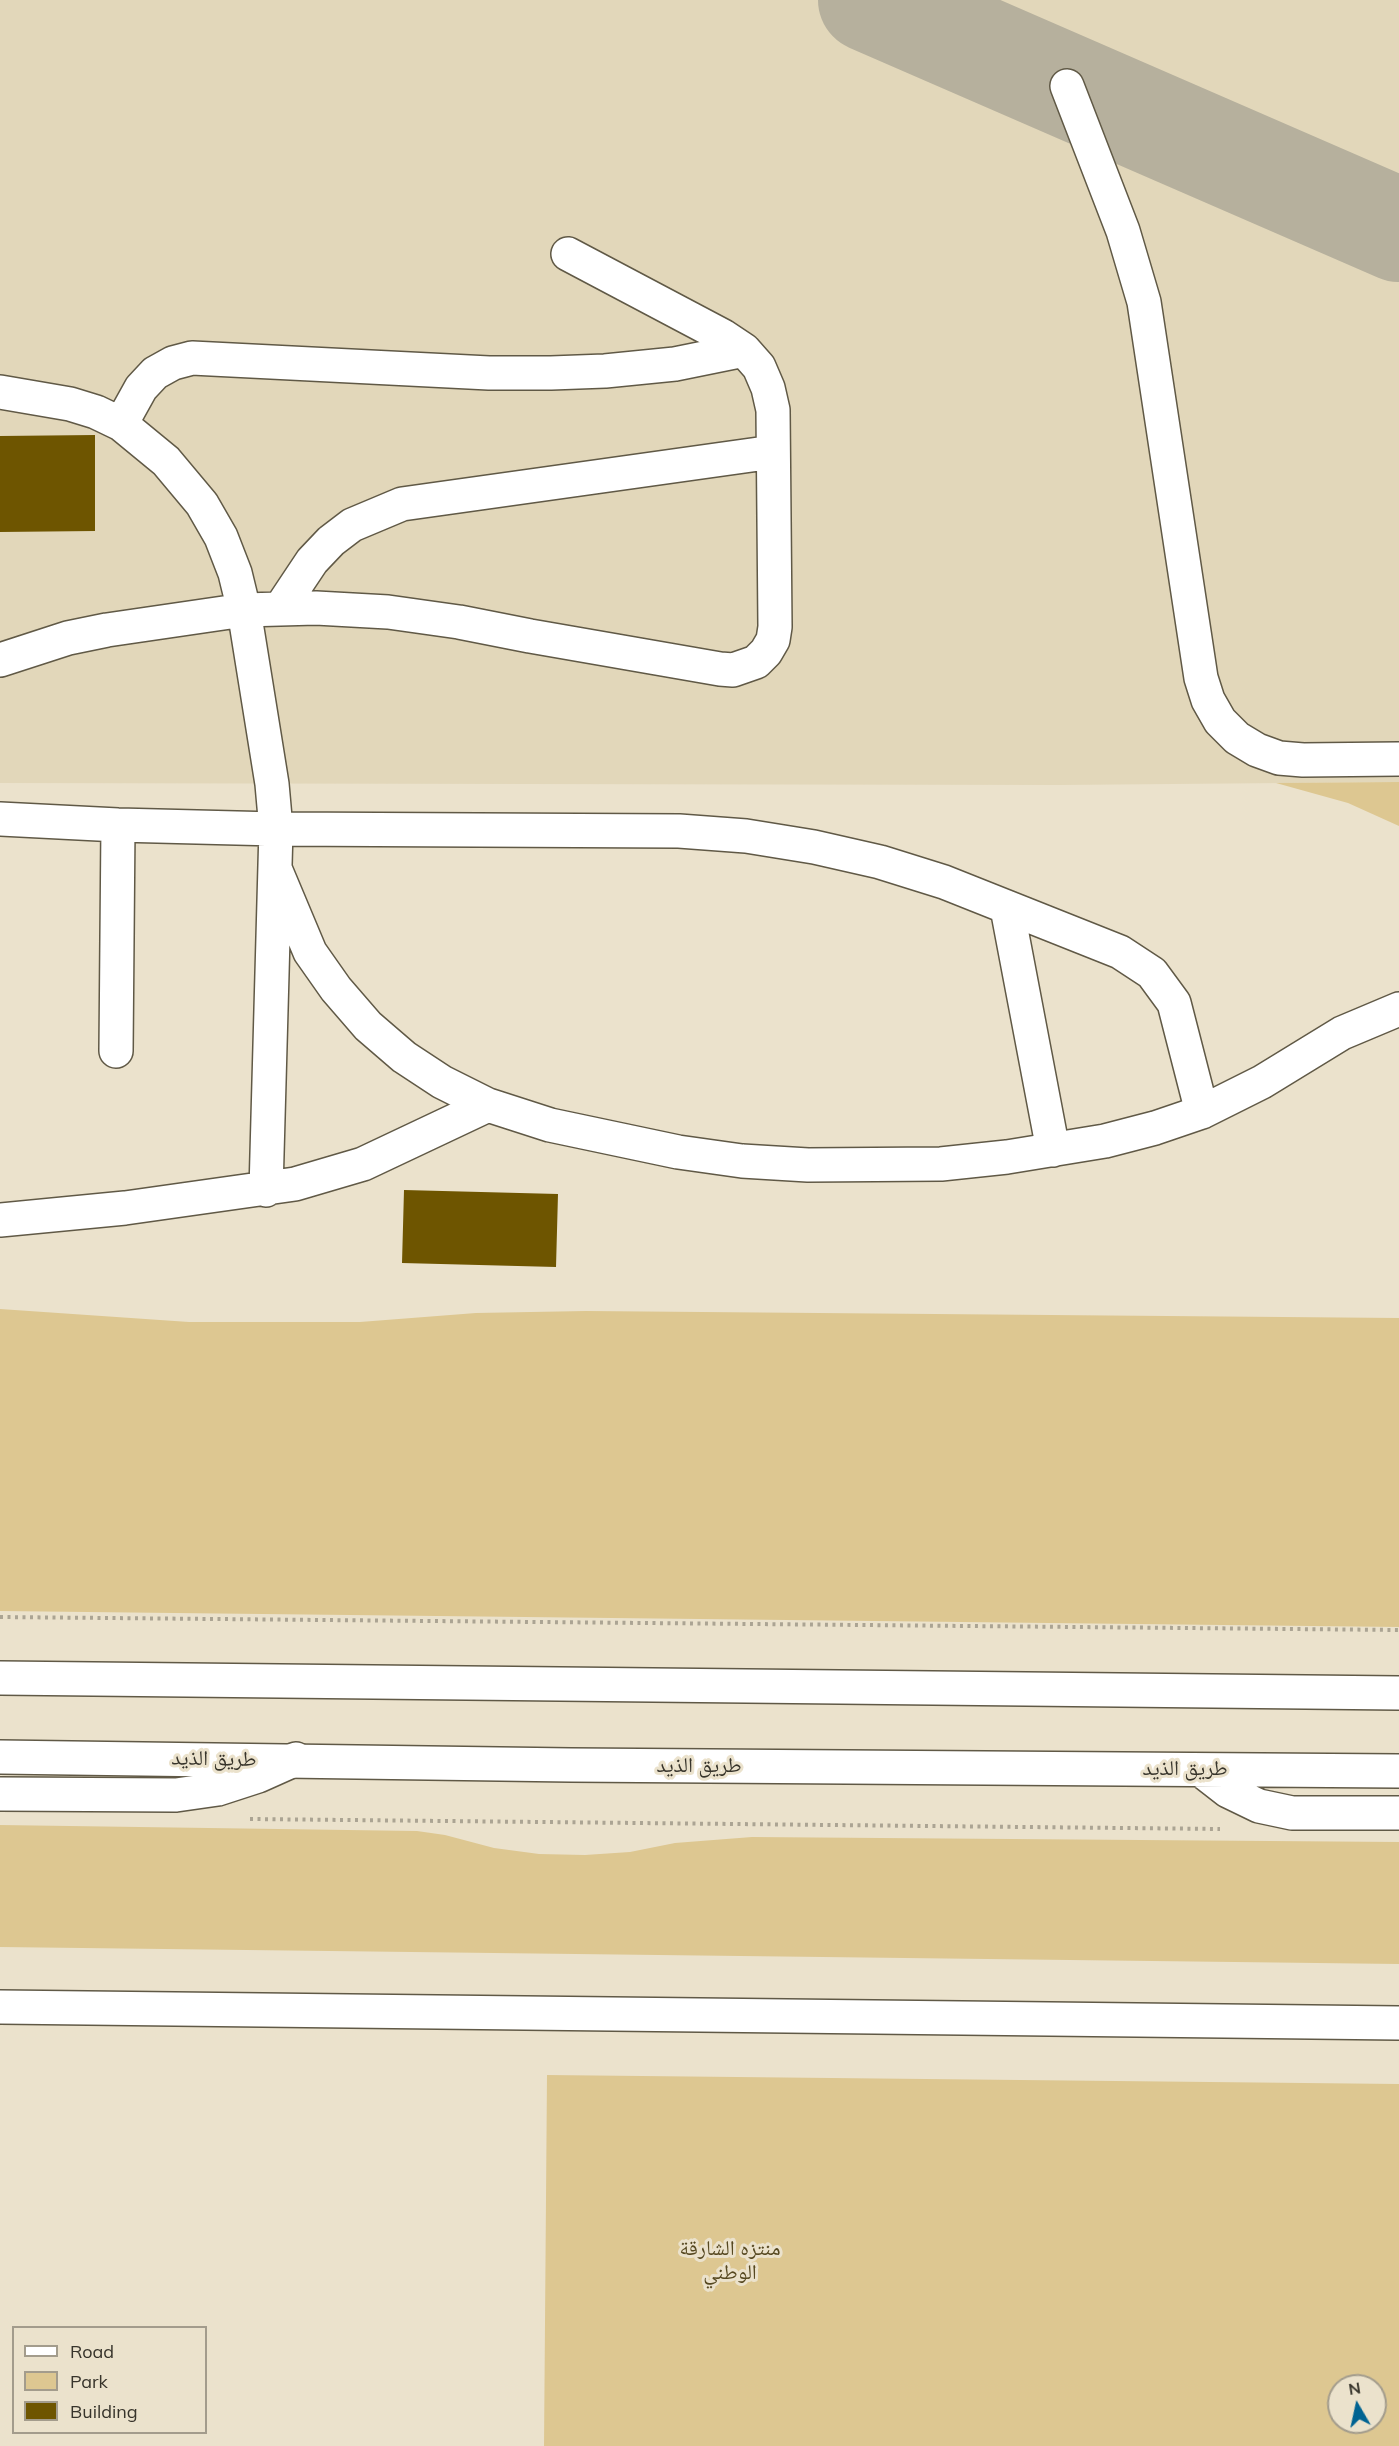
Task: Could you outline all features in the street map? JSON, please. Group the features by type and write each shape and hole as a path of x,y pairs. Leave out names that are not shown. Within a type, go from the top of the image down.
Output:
{"main road":[{"path":"1067,86 1123,231 1144,302 1201,678 1208,700 1220,721 1237,738 1257,750 1279,758 1399,759"},
{"path":"0,660 28,649 87,634 244,610 316,608 388,612 459,622 720,669 733,670 756,662 773,640 775,627 772,410 768,388 759,367 744,350 723,336 568,254"},
{"path":"121,424 141,388 155,373 173,363 192,358 489,373 551,373 605,371 675,364 744,350"},
{"path":"0,392 70,404 96,412 121,424 166,461 202,504 221,537 236,573 272,784 276,829 266,1190"},
{"path":"280,609 312,561 331,541 352,525 402,504 773,452"},
{"path":"0,819 276,829 679,831 746,836 814,847 880,862 944,882 1120,952 1152,972 1164,987 1177,1012 1202,1112"},
{"path":"116,1051 118,825"},
{"path":"276,871 310,952 336,989 368,1026 404,1057 442,1082 488,1106 550,1125 613,1140 742,1161 819,1165 930,1164 1007,1157 1115,1139 1202,1112 1262,1082 1342,1033 1399,1009"},
{"path":"1007,908 1053,1150"},
{"path":"0,1220 114,1209 266,1190 329,1176 363,1164 488,1106"},
{"path":"0,1678 1399,1693"},
{"name":"طريق الذيد","path":"0,1757 595,1765 1399,1771"},
{"path":"0,1794 176,1795 218,1789 296,1760"},
{"path":"1201,1770 1228,1791 1258,1806 1292,1813 1399,1813"},
{"path":"0,2007 1399,2023"}],"path":[{"path":"0,1617 1399,1630"},
{"path":"239,1819 1232,1829"}],"shaded area":[{"path":"0,0 1399,0 1399,782 1059,785 0,783"}],"green space":[{"path":"1399,782 1399,826 1348,803 1276,783"},
{"path":"0,1309 189,1322 360,1322 476,1313 586,1311 1399,1318 1399,1627 0,1611"},
{"path":"0,1825 417,1831 445,1835 494,1848 539,1854 585,1855 630,1852 675,1843 752,1837 1399,1842 1399,1964 0,1947"},
{"name":"منتزه الشارقة الوطني","path":"547,2075 1399,2084 1399,2446 544,2446"}],"building":[{"path":"95,435 95,531 0,532 0,436"},
{"path":"404,1190 558,1194 556,1267 402,1263"}],"taxiway":[{"path":"870,0 1399,230"}]}
